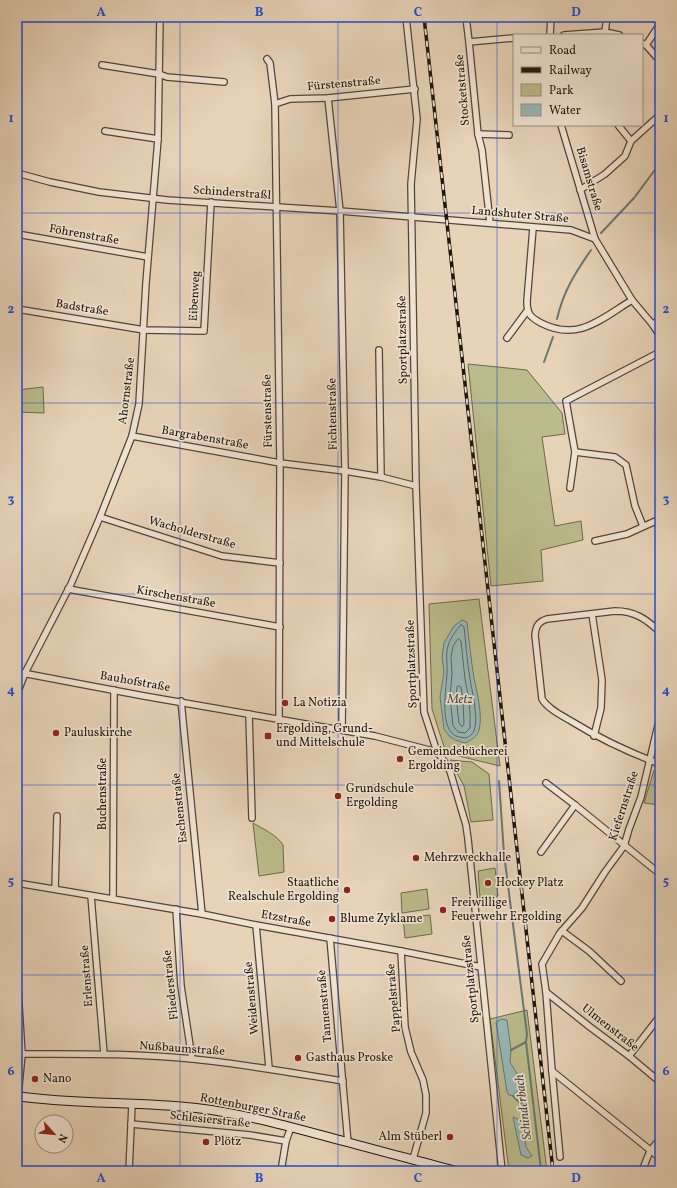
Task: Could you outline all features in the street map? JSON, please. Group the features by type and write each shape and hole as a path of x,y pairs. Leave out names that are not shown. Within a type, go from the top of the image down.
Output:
{"street":[{"name":"Ahornstraße","path":"17,694 25,673 68,589 100,517 132,436 139,404 148,257 158,139 160,17"},
{"path":"406,17 415,89 417,119 411,184 412,217"},
{"path":"466,17 469,42"},
{"path":"550,34 551,17"},
{"path":"605,32 607,17"},
{"path":"660,24 644,44 660,61"},
{"path":"578,34 605,32 614,34"},
{"name":"Stocketstraße","path":"490,223 482,150 478,134 469,42 513,38"},
{"name":"Fürstenstraße","path":"266,59 270,63 275,104 280,463 279,719"},
{"path":"102,65 159,74 167,77 224,82"},
{"name":"Fürstenstraße","path":"275,104 290,99 328,98 415,89"},
{"name":"Fichtenstraße","path":"328,98 340,211 345,471 342,730"},
{"path":"580,190 605,174 625,156 631,141 660,115"},
{"name":"Bisamstraße","path":"561,126 595,239"},
{"path":"619,126 631,141"},
{"path":"105,131 158,139"},
{"name":"Stocketstraße","path":"478,134 509,135"},
{"name":"Schinderstraßl","path":"17,173 50,182 99,192 153,198 276,208 447,219"},
{"name":"Eibenweg","path":"144,330 204,331 211,202"},
{"name":"Sportplatzstraße","path":"412,217 416,486 424,712 437,752 450,771 466,825 502,1171"},
{"name":"Landshuter Straße","path":"447,219 533,228 571,230 595,239"},
{"path":"507,338 527,311 533,228"},
{"name":"Föhrenstraße","path":"17,234 148,257"},
{"path":"595,239 632,300 653,325 660,336"},
{"path":"527,311 532,318 552,328 565,331 576,330 593,324 632,300"},
{"name":"Badstraße","path":"17,309 144,330"},
{"path":"653,325 660,318"},
{"path":"379,350 380,477"},
{"path":"570,488 575,452 566,401 660,352"},
{"name":"Bargrabenstraße","path":"132,436 280,463 380,477 416,486"},
{"path":"575,452 615,457 626,465 635,506 644,526"},
{"name":"Wacholderstraße","path":"100,517 222,556 280,563"},
{"path":"594,541 627,534 660,519"},
{"name":"Kirschenstraße","path":"68,589 280,627"},
{"path":"660,632 634,613 626,611 574,615 540,622 535,627 542,699 545,703 594,736 660,764"},
{"path":"592,614 602,680 601,708 594,736"},
{"name":"Bauhofstraße","path":"17,672 375,736 437,752"},
{"name":"Buchenstraße","path":"113,899 114,690"},
{"name":"Eschenstraße","path":"181,701 202,914"},
{"path":"249,714 252,818"},
{"name":"Kiefernstraße","path":"560,1157 546,992 542,964 562,931 582,908 624,846 641,797 660,718"},
{"path":"546,783 660,874"},
{"path":"541,852 575,805"},
{"path":"54,889 57,816"},
{"name":"Etzstraße","path":"17,883 176,909 481,967"},
{"name":"Erlenstraße","path":"92,896 104,1054"},
{"name":"Fliederstraße","path":"176,909 181,986 192,1059"},
{"name":"Weidenstraße","path":"256,925 269,1068"},
{"path":"562,931 589,951 621,981"},
{"name":"Tannenstraße","path":"330,938 348,1143"},
{"name":"Pappelstraße","path":"401,951 405,1027 412,1052 423,1080 426,1095 426,1113 413,1159"},
{"path":"17,972 19,1054 18,1107"},
{"name":"Ulmenstraße","path":"546,992 660,1082"},
{"path":"629,1056 660,1016"},
{"name":"Nußbaumstraße","path":"19,1054 104,1054 192,1059 269,1068 343,1081"},
{"path":"552,1071 660,1158"},
{"name":"Rottenburger Straße","path":"18,1096 47,1100 196,1108 229,1113 291,1127 413,1159 437,1169 456,1171"},
{"path":"129,1171 132,1104"},
{"name":"Schlesierstraße","path":"131,1124 250,1135 286,1141"},
{"path":"281,1171 286,1141 291,1127"},
{"path":"642,1171 650,1151 660,1139"}],"green space":[{"path":"468,364 527,370 562,413 565,434 542,437 555,526 581,521 583,540 541,550 543,581 491,586"},
{"path":"43,387 44,413 17,412 17,390"},
{"path":"479,599 500,766 446,753 432,709 429,604"},
{"path":"450,760 472,762 489,774 493,820 471,822 464,786"},
{"path":"654,770 660,772 660,805 644,803"},
{"path":"253,823 274,835 283,845 284,872 259,876"},
{"name":"Hockey Platz","path":"495,868 498,896 480,898 478,871"},
{"path":"427,889 429,909 402,913 401,893"},
{"path":"430,915 432,934 405,938 403,918"},
{"path":"527,1010 547,1171 509,1171 490,1019"}],"water":[{"name":"Metz","path":"462,620 467,622 480,718 477,735 465,743 455,740 449,736 444,729 440,697 444,672 442,657 444,643 454,626"},
{"path":"501,1019 507,1020 511,1050 510,1062 517,1074 518,1090 513,1096 509,1095 507,1092 496,1022"},
{"path":"513,1117 522,1121 526,1147 532,1156 528,1158 521,1155"}],"waterway":[{"name":"Schinderbach","path":"601,233 634,198 660,163"},
{"name":"Schinderbach","path":"557,319 570,283 591,250"},
{"name":"Schinderbach","path":"544,362 553,337"},
{"path":"499,781 504,854 527,1034 526,1042 511,1050"},
{"name":"Schinderbach","path":"526,1042 541,1170"},
{"path":"513,1096 524,1107 522,1121"}],"railway":[{"path":"424,17 553,1171"}],"place":[{"name":"La Notizia","path":"285,703"},
{"name":"Pauluskirche","path":"56,733"},
{"name":"Ergolding, Grund- und Mittelschule","path":"268,736"},
{"name":"Gemeindebücherei Ergolding","path":"400,759"},
{"name":"Grundschule Ergolding","path":"338,796"},
{"name":"Mehrzweckhalle","path":"416,858"},
{"name":"Hockey Platz","path":"488,883"},
{"name":"Staatliche Realschule Ergolding","path":"347,890"},
{"name":"Freiwillige Feuerwehr Ergolding","path":"443,910"},
{"name":"Blume Zyklame","path":"332,919"},
{"name":"Gasthaus Proske","path":"298,1058"},
{"name":"Nano","path":"35,1079"},
{"name":"Alm Stüberl","path":"450,1137"},
{"name":"Plötz","path":"206,1142"}]}
